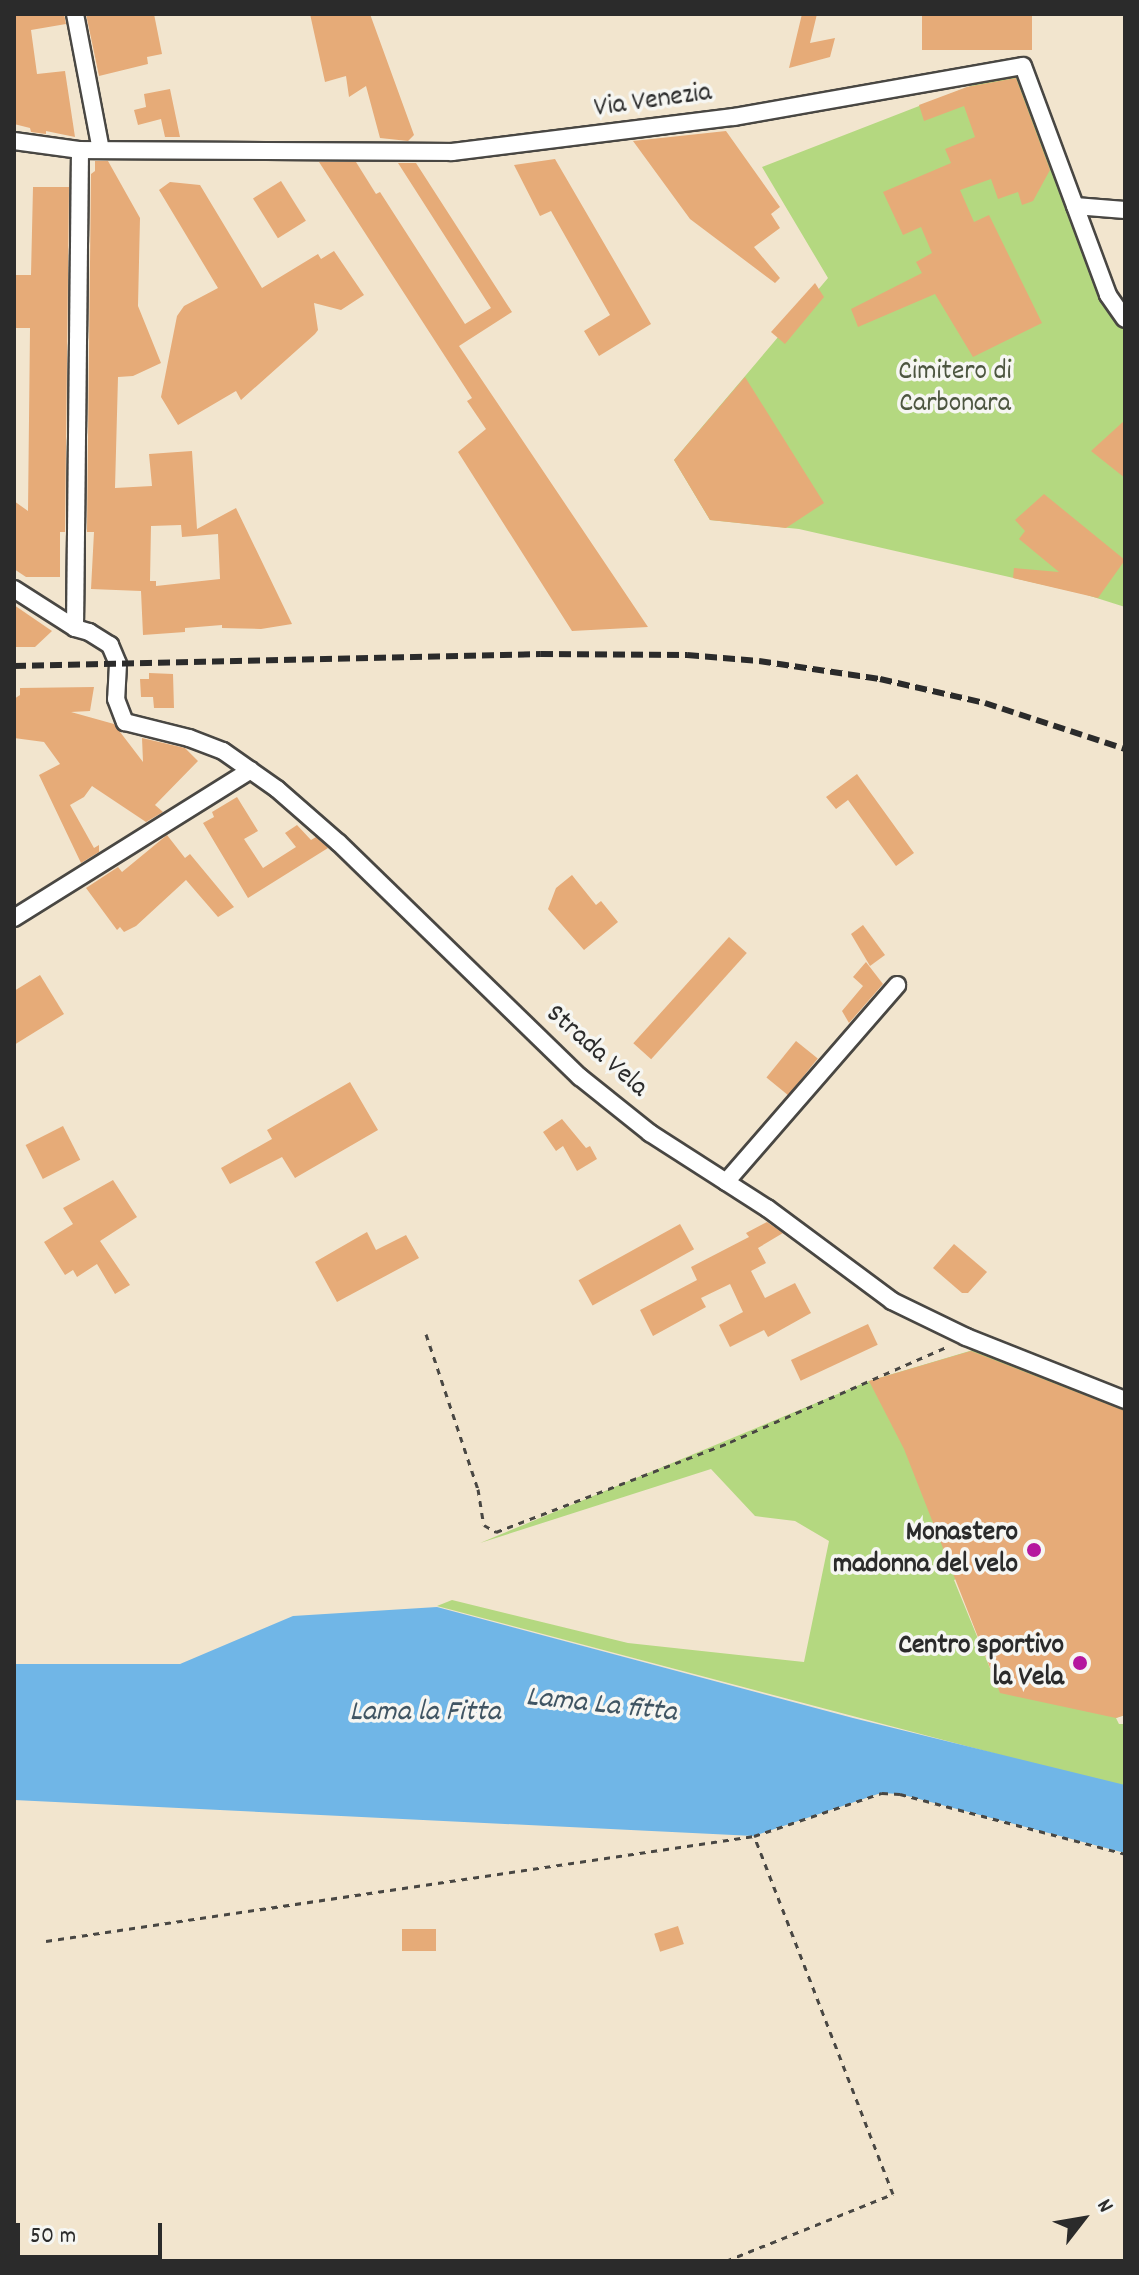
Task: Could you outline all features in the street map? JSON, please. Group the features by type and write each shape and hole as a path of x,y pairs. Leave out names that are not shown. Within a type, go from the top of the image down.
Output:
{"street":[{"path":"75,14 101,150"},
{"name":"Via Venezia","path":"14,141 80,150 452,152 734,117 1023,66 1108,295 1125,319"},
{"path":"75,628 80,150"},
{"path":"1075,206 1125,210"},
{"path":"14,589 75,628"},
{"name":"Strada Vela","path":"75,628 89,632 110,645 118,664 116,699 125,722 189,738 223,751 251,770 339,843 580,1077 650,1133 726,1182 892,1301 966,1337 1125,1400"},
{"path":"14,918 251,770"},
{"path":"726,1182 897,985"}],"path":[{"path":"426,1334 478,1489 484,1525 496,1532 730,1442 966,1337"},
{"path":"46,1941 754,1836 882,1793 900,1794 1125,1854"},
{"path":"726,2261 893,2194 754,1836"}],"green space":[{"name":"Cimitero di Carbonara","path":"1017,68 1103,298 1125,328 1125,607 1084,594 799,529 710,520 674,460 828,278 762,167"},
{"path":"973,1350 1125,1408 1125,1715 1116,1718 1119,1724 1125,1724 1125,1788 437,1606 452,1600 628,1643 804,1662 829,1541 795,1521 755,1516 711,1469 480,1543 869,1381","holes":["995,1563 994,1678 954,1580"]}],"water":[{"name":"Lama la Fitta","path":"437,1607 853,1718 1125,1785 1125,1853 900,1794 881,1793 754,1836 14,1800 14,1664 180,1664 293,1616"}],"building":[{"path":"14,14 64,14 66,24 31,30 37,74 65,71 75,137 46,131 46,134 31,132 30,128 14,124"},
{"path":"86,14 154,14 162,54 147,57 148,64 99,76"},
{"path":"310,14 370,14 414,135 408,141 380,138 366,86 349,97 346,76 325,82"},
{"path":"802,14 817,14 810,43 835,38 830,57 789,68"},
{"path":"922,14 1032,14 1032,50 922,50"},
{"path":"1016,78 1050,170 1033,201 1022,205 1018,192 998,199 991,179 960,190 974,222 989,215 1042,323 973,357 935,294 858,327 851,309 922,273 916,262 932,253 921,227 903,235 883,192 951,163 945,149 975,137 964,106 924,121 919,105 967,87"},
{"path":"170,89 180,137 165,137 161,119 138,125 134,110 146,107 144,94"},
{"path":"726,131 780,207 771,214 780,228 754,247 780,278 775,283 690,219 633,141"},
{"path":"555,159 651,324 599,356 584,331 610,315 551,211 540,216 514,165"},
{"path":"95,161 108,161 140,218 138,306 161,363 133,376 118,377 115,488 152,486 149,454 192,451 197,529 236,508 292,624 261,629 222,628 222,625 143,635 141,591 91,589 94,532 87,532 91,174 95,171","holes":["181,525 182,537 218,534 220,579 156,586 156,581 150,581 151,526"]},
{"path":"319,162 356,162 376,194 380,192 465,324 491,308 398,163 416,163 512,312 459,346 648,627 572,631 458,452 486,429 467,401 472,398"},
{"path":"281,181 306,221 278,238 253,198"},
{"path":"170,182 200,185 262,288 318,254 321,259 334,251 364,295 341,310 314,303 318,330 315,334 241,400 236,391 178,425 161,397 177,316 184,306 218,288 159,190"},
{"path":"33,187 69,187 65,532 60,532 60,577 26,577 14,569 14,501 28,511 30,328 14,328 14,275 31,275"},
{"path":"815,283 824,297 785,344 771,332"},
{"path":"745,377 824,503 786,528 710,520 674,460"},
{"path":"1125,420 1125,478 1091,451"},
{"path":"1044,494 1125,560 1098,598 1013,578 1014,568 1059,572 1019,539 1025,531 1015,520"},
{"path":"14,605 52,631 35,647 14,647"},
{"path":"149,673 173,674 174,708 154,708 153,697 141,697 140,679 149,679"},
{"path":"94,687 90,711 71,712 114,724 143,762 142,738 185,748 198,761 155,805 163,812 146,822 92,786 84,797 70,805 94,848 99,845 99,852 81,863 39,775 60,764 44,742 14,738 14,699 20,695 20,688"},
{"path":"857,774 914,853 896,866 848,800 836,809 826,797"},
{"path":"237,797 258,831 244,839 263,868 296,847 285,833 297,825 311,840 316,837 328,848 248,898 203,823 214,817 212,812"},
{"path":"167,835 185,858 190,854 234,907 218,917 186,880 136,926 124,932 120,927 117,930 86,888 118,867 122,872"},
{"path":"572,875 596,905 601,901 618,922 584,950 548,909 556,888"},
{"path":"863,925 885,955 870,966 851,934"},
{"path":"729,937 747,953 651,1059 633,1043"},
{"path":"866,962 883,984 849,1023 842,1011 863,986 853,977"},
{"path":"40,975 64,1014 14,1045 14,991"},
{"path":"796,1041 818,1059 788,1095 766,1078"},
{"path":"350,1082 378,1130 295,1178 282,1157 230,1184 221,1168 272,1139 267,1130"},
{"path":"562,1119 586,1148 590,1146 597,1159 577,1171 563,1146 556,1151 543,1132"},
{"path":"63,1126 80,1160 43,1179 26,1145"},
{"path":"113,1180 137,1217 100,1241 130,1285 115,1294 97,1264 77,1277 73,1270 65,1275 44,1242 73,1224 63,1208"},
{"path":"767,1222 783,1233 758,1248 766,1263 751,1271 765,1298 795,1283 811,1313 768,1337 764,1330 730,1347 719,1325 743,1312 730,1284 701,1298 706,1307 653,1336 640,1310 697,1280 691,1267 749,1237 746,1233"},
{"path":"680,1224 694,1249 593,1306 579,1280"},
{"path":"367,1232 376,1250 406,1235 419,1258 337,1302 315,1262"},
{"path":"954,1244 987,1272 968,1293 962,1293 933,1268"},
{"path":"868,1324 878,1345 801,1381 791,1360"},
{"name":"Monastero madonna del velo","path":"971,1351 1125,1411 1125,1715 1116,1718 1000,1693 904,1449 869,1381"},
{"path":"678,1926 684,1944 660,1952 654,1934"},
{"path":"402,1929 436,1929 436,1951 402,1951"}],"railway":[{"path":"14,666 541,654 687,655 759,661 880,679 985,703 1125,749"}],"place":[{"name":"Monastero madonna del velo","path":"1034,1550"},
{"name":"Centro sportivo la Vela","path":"1080,1663"}],"water label":[{"name":"Lama La fitta","path":"601,1707"}]}
